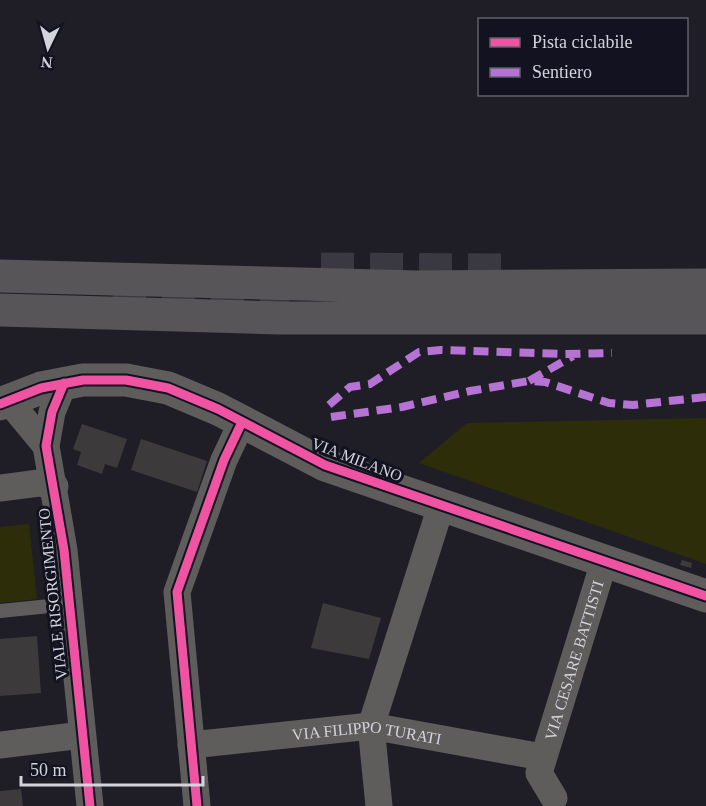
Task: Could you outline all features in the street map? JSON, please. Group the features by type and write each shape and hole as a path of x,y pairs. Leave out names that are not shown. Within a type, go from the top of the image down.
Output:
{"main road":[{"path":"0,276 417,287 706,285"},
{"path":"0,310 361,319 706,318"}],"street":[{"name":"VIA MILANO","path":"4,402 63,383 116,380 168,388 242,422 314,461 706,596"},
{"name":"VIALE RISORGIMENTO","path":"63,383 52,412 46,446 55,486 70,604 90,806"},
{"name":"VIALE RISORGIMENTO","path":"4,402 46,446"},
{"path":"197,806 177,592 224,460 242,422"},
{"path":"0,488 39,483 55,486"},
{"path":"379,806 371,726 441,506"},
{"name":"VIA CESARE BATTISTI","path":"542,757 604,562"},
{"name":"VIA FILIPPO TURATI","path":"191,745 371,726 542,757"},
{"path":"0,745 82,735"},
{"path":"542,757 539,773 554,798"}],"lane":[{"path":"0,611 70,604"}],"shaded area":[{"path":"706,418 706,564 419,463 467,423"},
{"path":"29,524 37,599 0,603 0,527"}],"building":[{"path":"82,424 127,439 117,468 105,464 102,474 77,465 81,452 73,449"},
{"path":"141,439 207,461 197,492 131,470"},
{"path":"682,560 692,563 691,568 680,565"},
{"path":"323,603 381,618 369,659 311,648"},
{"path":"37,636 41,693 0,696 0,639"},
{"path":"21,789 23,806 0,806 0,791"}],"tunnel":[{"path":"321,269 512,270"},
{"path":"113,298 289,299"}],"marked path":[{"path":"329,405 350,387 370,384 419,352 441,350 562,354 612,353"},
{"path":"529,381 573,356"},
{"path":"331,417 402,407 470,391 529,381 545,382 609,403 633,405 706,397"}],"cycle path":[{"path":"0,404 41,388 83,380 126,380 168,388 218,409 325,465 706,596"},
{"path":"64,383 52,412 46,446 64,550 90,806"},
{"path":"197,806 177,592 224,460 242,422"}]}
